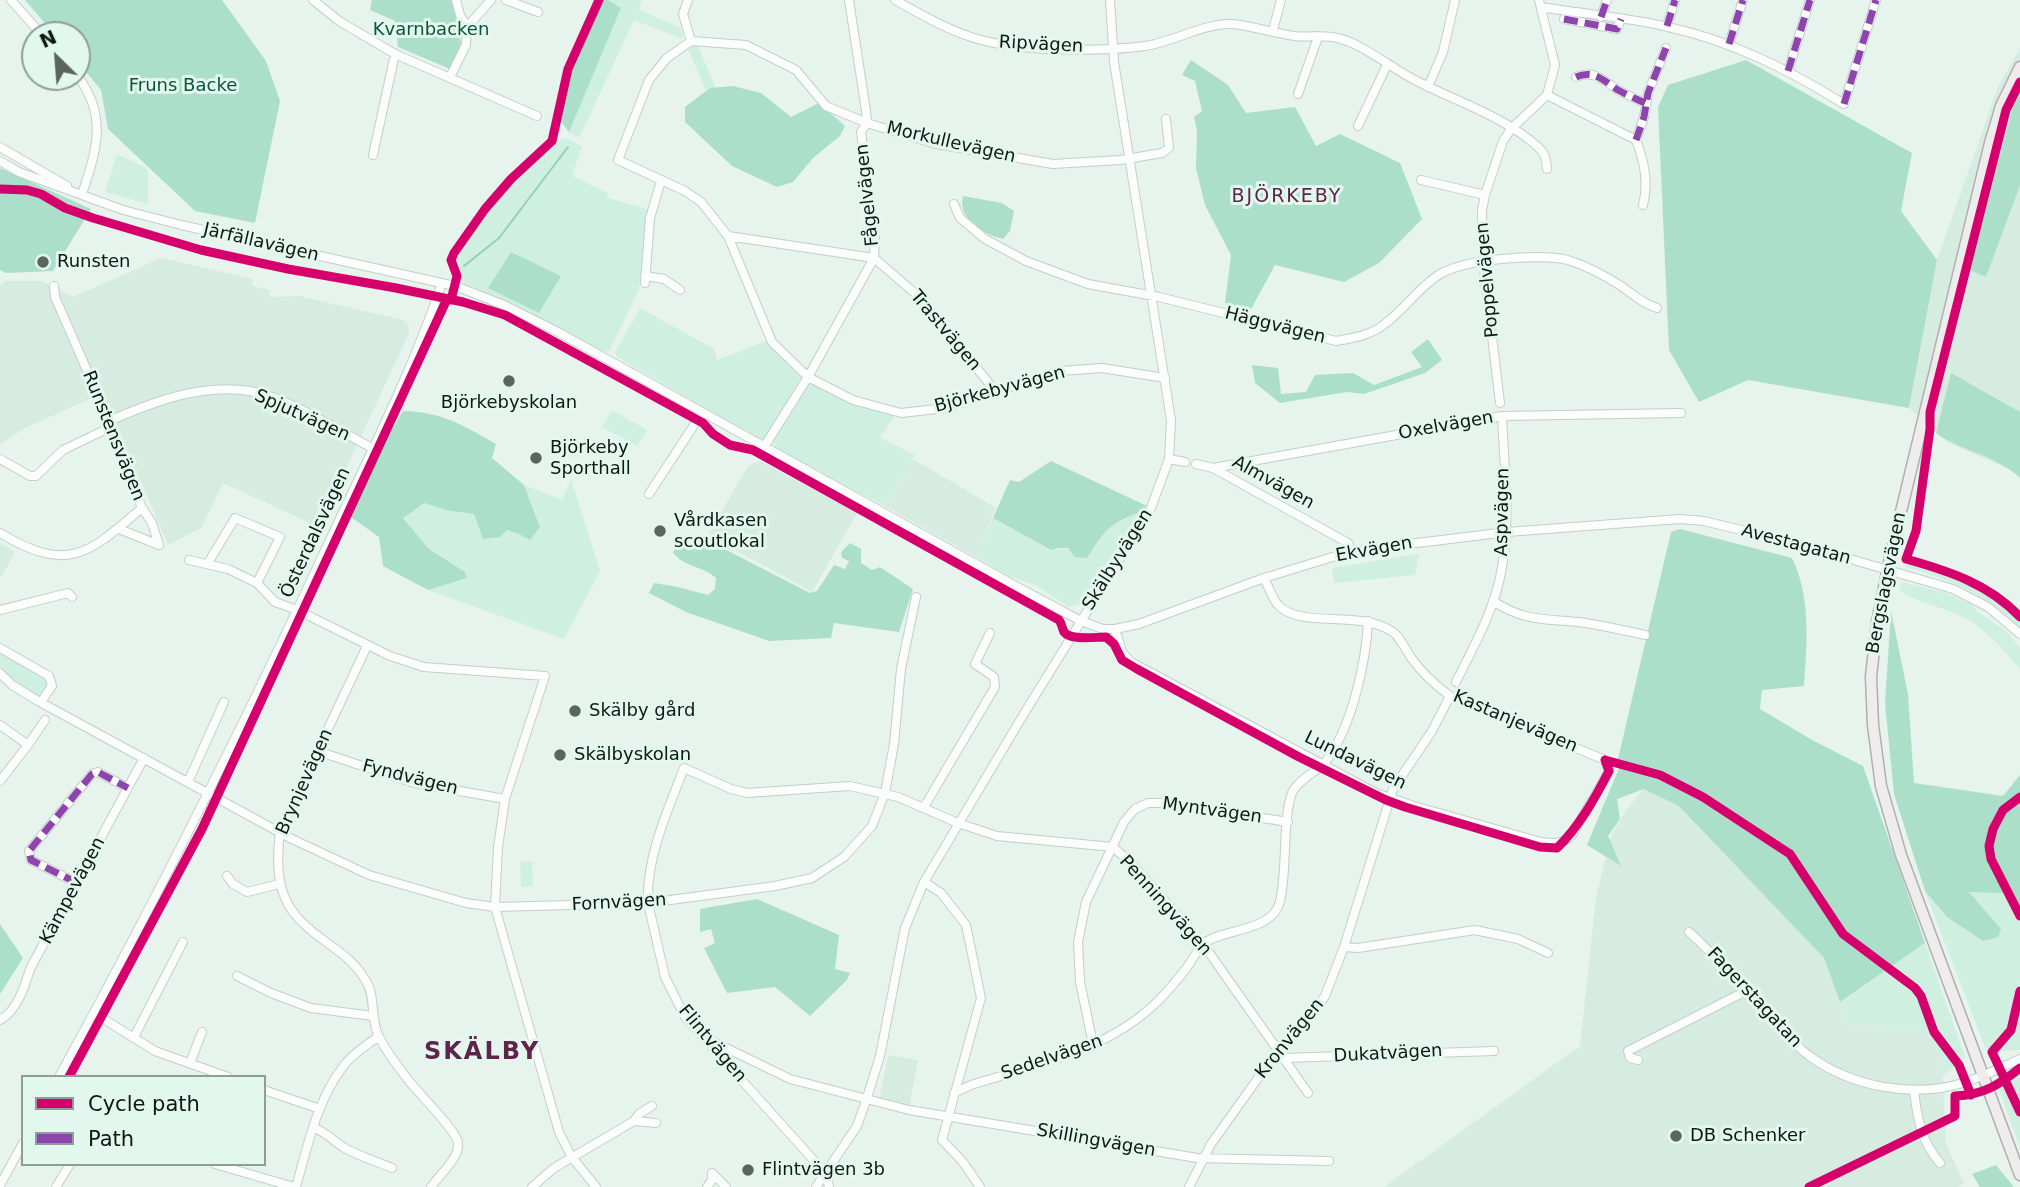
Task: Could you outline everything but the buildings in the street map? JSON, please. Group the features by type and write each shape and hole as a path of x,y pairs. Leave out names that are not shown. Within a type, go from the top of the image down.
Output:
{"main road":[{"name":"Bergslagsvägen","path":"2020,67 2001,106 1990,143 1920,426 1877,622 1871,677 1872,725 1881,786 1901,855 2020,1175"}],"street":[{"path":"11,0 30,21"},
{"path":"313,0 339,21 395,54 537,116"},
{"path":"450,77 466,45 467,27 456,0"},
{"path":"467,27 491,0"},
{"path":"506,0 538,12"},
{"path":"688,0 682,14 691,41"},
{"name":"Fågelvägen","path":"764,447 808,377 874,258 875,238 861,132 866,123 849,0"},
{"name":"Ripvägen","path":"895,0 948,28 997,44 1053,48 1147,46 1184,37 1212,26 1230,24 1294,36 1335,37 1511,129 1536,145 1546,156 1547,169"},
{"name":"Skälbyvägen","path":"816,1187 857,1126 866,1101 880,1055 905,928 924,882 1151,508 1169,458 1171,420 1112,48 1110,0"},
{"path":"1273,30 1281,0"},
{"path":"1428,87 1443,52 1455,0"},
{"path":"1601,16 1607,0"},
{"path":"1667,26 1675,0"},
{"path":"1729,44 1743,0"},
{"path":"1788,71 1810,0"},
{"path":"1636,140 1547,95 1555,65 1540,4 1667,26 1729,44 1788,71 1844,104 1876,0"},
{"path":"1564,19 1617,29 1621,19"},
{"path":"1298,94 1318,37"},
{"name":"Morkullevägen","path":"691,41 746,45 796,70 826,106 866,123 938,144 1053,164 1129,158 1167,151 1169,143 1166,119"},
{"name":"Björkebyvägen","path":"691,41 667,58 649,80 618,160 685,191 701,202 728,236 772,342 808,377 853,400 901,413 947,408 1060,371 1102,368 1165,378"},
{"path":"1643,205 1647,193 1636,140 1644,117 1645,103 1666,48"},
{"path":"373,155 395,54"},
{"path":"1358,126 1387,65"},
{"path":"1576,76 1591,73 1645,103"},
{"path":"82,194 95,155 99,130 87,91"},
{"name":"Poppelvägen","path":"1500,402 1483,261 1482,210 1503,141 1511,129 1547,95"},
{"name":"Järfällavägen","path":"0,147 82,194"},
{"name":"Järfällavägen","path":"0,161 44,181 123,210 442,283 515,310 764,447"},
{"path":"1421,180 1485,195"},
{"path":"661,181 650,218 645,279 664,279 680,290"},
{"name":"Häggvägen","path":"954,204 960,218 985,239 1026,261 1088,284 1151,296 1336,341 1360,337 1374,331 1439,274 1456,266 1483,261 1529,258 1565,260 1597,271 1623,287 1643,304 1657,308"},
{"path":"728,236 874,258"},
{"name":"Trastvägen","path":"874,258 917,295 997,393"},
{"name":"Österdalsvägen","path":"60,1075 210,793 372,448 442,283"},
{"name":"Runstensvägen","path":"54,286 55,296 159,545 119,529"},
{"name":"Spjutvägen","path":"0,459 30,476 36,476 63,450 110,424 167,398 196,392 251,391 286,404 372,448"},
{"path":"649,494 702,413"},
{"name":"Oxelvägen","path":"1213,468 1502,416 1681,413"},
{"name":"Aspvägen","path":"1456,682 1493,601 1502,569 1507,532 1502,416"},
{"name":"Ekvägen","path":"764,447 1081,621 1103,629 1139,624 1264,578 1352,551 1507,532 1680,519"},
{"path":"1169,458 1185,461"},
{"name":"Almvägen","path":"1196,464 1213,468 1349,543 1352,551"},
{"path":"0,533 36,552 57,556 81,553 119,529 142,508"},
{"path":"208,563 235,518 280,537 257,583"},
{"name":"Avestagatan","path":"1680,519 1737,529 1953,589 1988,607 2020,634"},
{"path":"189,560 228,569 257,583 275,602 297,610 367,646 424,667 545,676 505,799 498,847 495,907 559,1132 571,1156 596,1187"},
{"name":"Kastanjevägen","path":"1264,578 1279,606 1293,614 1308,618 1368,621 1395,633 1430,682 1450,696 1605,760"},
{"path":"0,610 68,593 72,597"},
{"name":"Fornvägen","path":"0,673 12,685 41,702 292,839 369,875 466,903 495,907 648,903 775,886 812,878 844,857 872,826 885,793 894,744 901,669 916,597"},
{"path":"1493,601 1532,619 1592,624 1645,635"},
{"path":"1203,944 1261,923 1276,912 1283,891 1284,838 1292,791 1315,768 1325,764 1342,730 1356,693 1367,651 1368,621"},
{"name":"Lundavägen","path":"1115,629 1122,652 1131,662 1389,799 1541,842 1553,844 1565,841 1572,835 1609,771 1605,760"},
{"path":"924,807 995,687 994,677 975,664 990,634"},
{"name":"Brynjevägen","path":"367,646 280,831 277,853 279,884 289,907 304,925 345,954 359,969 369,985 379,1036 416,1090 454,1132 458,1140 458,1150 431,1187"},
{"path":"0,648 49,676 52,686 41,702"},
{"name":"Kronvägen","path":"1189,1187 1203,1158 1239,1105 1325,996 1344,947 1389,799 1405,767 1432,731 1450,696"},
{"path":"188,782 224,702"},
{"path":"0,781 45,720"},
{"path":"0,725 28,745"},
{"name":"Fyndvägen","path":"317,751 414,783 505,799"},
{"name":"Kämpevägen","path":"0,1020 8,1016 26,985 30,969 144,758"},
{"name":"Penningvägen","path":"684,768 730,789 747,793 837,786 885,793 997,836 1113,847 1133,865 1203,944 1307,1093"},
{"name":"Flintvägen","path":"684,768 652,861 648,903 665,977 685,1017 826,1174"},
{"path":"77,883 31,860 29,851 92,774 98,772 128,788"},
{"name":"Myntvägen","path":"1093,1044 1080,982 1078,942 1086,902 1124,822 1135,809 1148,803 1167,803 1288,822"},
{"path":"227,876 233,884 247,892 279,884"},
{"path":"924,882 941,893 966,925 981,998 942,1140 963,1162 980,1187"},
{"path":"1344,947 1358,948 1475,930 1518,939 1548,953"},
{"name":"Fagerstagatan","path":"1689,932 1715,954 1764,1012 1807,1054 1831,1069 1863,1083 1914,1090 1936,1089 1964,1082 2020,1059"},
{"path":"134,1037 183,942"},
{"name":"Sedelvägen","path":"954,1093 1111,1038 1130,1026 1157,1002 1203,944"},
{"path":"237,976 271,993 311,1008 373,1016"},
{"path":"1637,1060 1630,1058 1628,1051 1746,991"},
{"path":"94,1013 155,1051 223,1075"},
{"path":"190,1063 202,1032"},
{"path":"222,1166 295,1187 320,1109 331,1086 346,1063 379,1036"},
{"name":"Skillingvägen","path":"706,1038 790,1079 866,1101 947,1117 1203,1158 1329,1161"},
{"name":"Dukatvägen","path":"1281,1055 1494,1051"},
{"path":"1914,1090 1916,1117 1921,1132 1933,1156 1940,1163"},
{"path":"266,1091 320,1109"},
{"path":"636,1124 639,1114 652,1106"},
{"path":"532,1187 571,1156 636,1124 656,1123"},
{"path":"314,1128 328,1133 340,1145 357,1154 392,1168"},
{"path":"0,1185 21,1147"},
{"path":"56,1187 69,1166"},
{"path":"707,1187 712,1180 712,1173 726,1187"},
{"path":"826,1174 829,1187"}],"shaded area":[{"path":"608,0 642,0 639,10 681,28 683,39 634,20 579,138 569,132 620,8"},
{"path":"696,41 715,87 706,91 686,44"},
{"path":"2020,48 2020,478 2011,470 1949,443 1909,408 1937,260 1998,87"},
{"path":"566,138 582,147 572,175 608,193 607,198 649,209 639,289 610,350 603,353 513,304 463,283 455,265 456,256 501,195 557,141"},
{"path":"117,154 148,169 148,204 105,192"},
{"path":"161,258 253,279 252,286 269,290 270,297 299,296 403,320 409,326 409,333 319,527 223,483 201,528 168,545 103,393 25,428 0,445 0,286 5,281 41,281 73,297"},
{"path":"640,308 714,349 717,360 766,341 801,378 766,438 760,440 617,357 615,352"},
{"path":"812,383 850,404 895,415 880,438 915,455 885,506 776,450 773,442 806,384"},
{"path":"612,410 647,430 637,446 602,427"},
{"path":"913,459 996,508 976,557 885,506"},
{"path":"760,461 857,513 812,592 708,535 748,466"},
{"path":"571,479 600,571 564,639 428,590 467,578 465,572 429,549 403,517 424,503 450,511 474,514 519,534 540,526 524,485 562,500"},
{"path":"1144,511 1079,605 1067,606 1036,585 1008,576 976,557 993,518 1050,550 1072,547"},
{"path":"0,543 15,552 0,579"},
{"path":"1419,554 1415,575 1334,583 1332,568"},
{"path":"1907,562 1938,568 1983,589 2020,619 2020,629 1982,597 1938,577 1906,567"},
{"path":"1902,582 1946,593 1972,605 1976,611 2006,631 2020,648 2020,669 1973,623 1905,594 1899,590"},
{"path":"0,653 47,679 49,685 40,699 15,683 0,667"},
{"path":"1646,785 1682,804 1824,958 1848,1024 1926,1027 1942,1060 1946,1144 1964,1183 1957,1187 1384,1187 1580,1046 1596,897 1611,836"},
{"path":"532,861 533,886 521,887 520,862"},
{"path":"1925,891 1947,917 1968,891 2005,893 2020,921 2020,981 2008,1029 1996,1044 1986,1050"},
{"path":"1925,943 1965,1057 1943,1076 1942,1060 1926,1027 1848,1024 1840,1002"},
{"path":"2020,1000 2020,1050 2002,1051 2001,1046 2014,1029"},
{"path":"888,1055 918,1060 909,1107 879,1101"},
{"path":"2020,1071 2020,1148 1998,1087 2012,1081"}],"green space":[{"name":"Fruns Backe","path":"25,0 222,0 266,61 280,101 255,223 195,211 108,129 101,90 91,78 91,21 43,21"},
{"name":"Kvarnbacken","path":"372,0 454,0 461,43 450,69 398,47 395,21 370,10"},
{"path":"602,0 608,0 621,8 569,132 560,120 571,69"},
{"path":"1191,60 1228,85 1246,113 1295,107 1316,146 1340,134 1400,163 1422,219 1379,263 1344,282 1275,265 1250,311 1225,303 1231,255 1205,205 1196,168 1197,131 1194,117 1202,111 1195,81 1182,75"},
{"path":"1746,60 1912,153 1901,211 1937,260 1909,408 1748,380 1699,402 1669,350 1658,107 1668,85"},
{"path":"733,86 761,93 791,117 819,103 845,126 840,136 813,158 793,182 777,187 732,166 685,122 685,107 710,88"},
{"path":"2020,95 2020,185 1986,277 1970,270 2013,107"},
{"path":"0,168 91,209 53,271 6,273 0,270"},
{"path":"963,196 1002,203 1014,211 1010,231 1003,239 973,224 964,212"},
{"path":"511,252 561,276 539,313 488,288"},
{"path":"1428,339 1442,360 1425,373 1364,394 1347,392 1280,403 1255,383 1252,365 1278,368 1281,394 1306,392 1315,375 1353,373 1374,385 1422,367 1411,352"},
{"path":"1951,373 2020,412 2020,478 2001,464 1936,433"},
{"path":"403,411 441,417 496,444 492,458 524,485 540,527 530,540 507,530 500,537 483,539 474,514 450,511 424,503 403,518 429,549 465,572 467,578 428,590 383,566 379,537 351,517 386,440"},
{"path":"1051,461 1147,506 1144,511 1123,519 1110,528 1087,558 1075,557 1068,548 1051,550 993,518 1010,480 1019,482"},
{"path":"1680,529 1792,558 1805,604 1807,637 1804,686 1762,690 1760,709 1863,766 1925,943 1840,1002 1824,958 1679,806 1644,789 1617,799 1620,819 1608,836 1621,866 1587,845 1620,766 1618,759 1671,532"},
{"path":"705,539 810,593 817,591 834,565 845,569 849,561 842,558 841,552 850,543 861,549 861,563 872,570 880,567 913,589 899,632 834,623 831,638 769,641 686,612 649,593 654,583 708,595 715,589 716,578 684,562 673,553 676,545 698,545"},
{"path":"1891,611 1908,694 1914,783 2003,796 2020,775 2020,913 2012,897 2005,893 1969,892 2001,929 1998,937 1983,941 1947,917 1925,891 1894,794 1885,703"},
{"path":"757,899 839,935 835,969 850,973 847,980 810,1016 775,987 727,993 704,948 715,943 711,929 700,932 700,909"},
{"path":"0,924 23,958 0,994"},
{"path":"1996,1165 2014,1187 1980,1187 1972,1174"}],"waterway":[{"path":"464,266 499,238 568,147"}],"marked path":[{"path":"1601,17 1607,0"},
{"path":"1667,26 1675,0"},
{"path":"1729,44 1743,0"},
{"path":"1788,71 1810,0"},
{"path":"1844,104 1876,0"},
{"path":"1564,19 1617,29 1621,19"},
{"path":"1636,140 1648,93 1666,48"},
{"path":"1576,77 1594,75 1645,103"},
{"path":"77,883 31,860 29,851 92,774 98,772 128,788"}],"cycle path":[{"path":"451,300 457,276 451,260 454,253 485,209 511,179 552,141 568,69 599,0"},
{"path":"2020,82 2006,110 1930,412 1916,531 1906,559 1938,568 1982,587 2020,617"},
{"path":"0,189 27,190 41,194 65,208 93,218 201,250 463,302 505,315 703,423 713,434 730,445 753,450 1059,620 1067,635 1077,638 1106,637 1114,644 1122,660 1137,669 1299,757 1405,807 1540,847 1557,848 1579,822 1609,771 1605,760"},
{"path":"70,1075 202,829 447,299"},
{"path":"1605,760 1660,775 1703,797 1790,854 1843,934 1915,988 1921,996 1934,1032 1959,1065 1971,1095"},
{"path":"2020,797 2003,810 1993,829 1989,846 1991,859 2020,916"},
{"path":"2020,991 2011,1030 1992,1052 2020,1112"},
{"path":"1809,1187 1955,1116 1955,1096 1974,1094 1990,1088 2020,1068"}],"place":[{"name":"Runsten","path":"43,262"},
{"name":"Björkebyskolan","path":"509,381"},
{"name":"Björkeby Sporthall","path":"536,458"},
{"name":"Vårdkasen scoutlokal","path":"660,531"},
{"name":"Skälby gård","path":"575,711"},
{"name":"Skälbyskolan","path":"560,755"},
{"name":"DB Schenker","path":"1676,1136"},
{"name":"Flintvägen 3b","path":"748,1170"}],"district":[{"name":"BJÖRKEBY","path":"1287,197"},
{"name":"SKÄLBY","path":"482,1053"}]}
